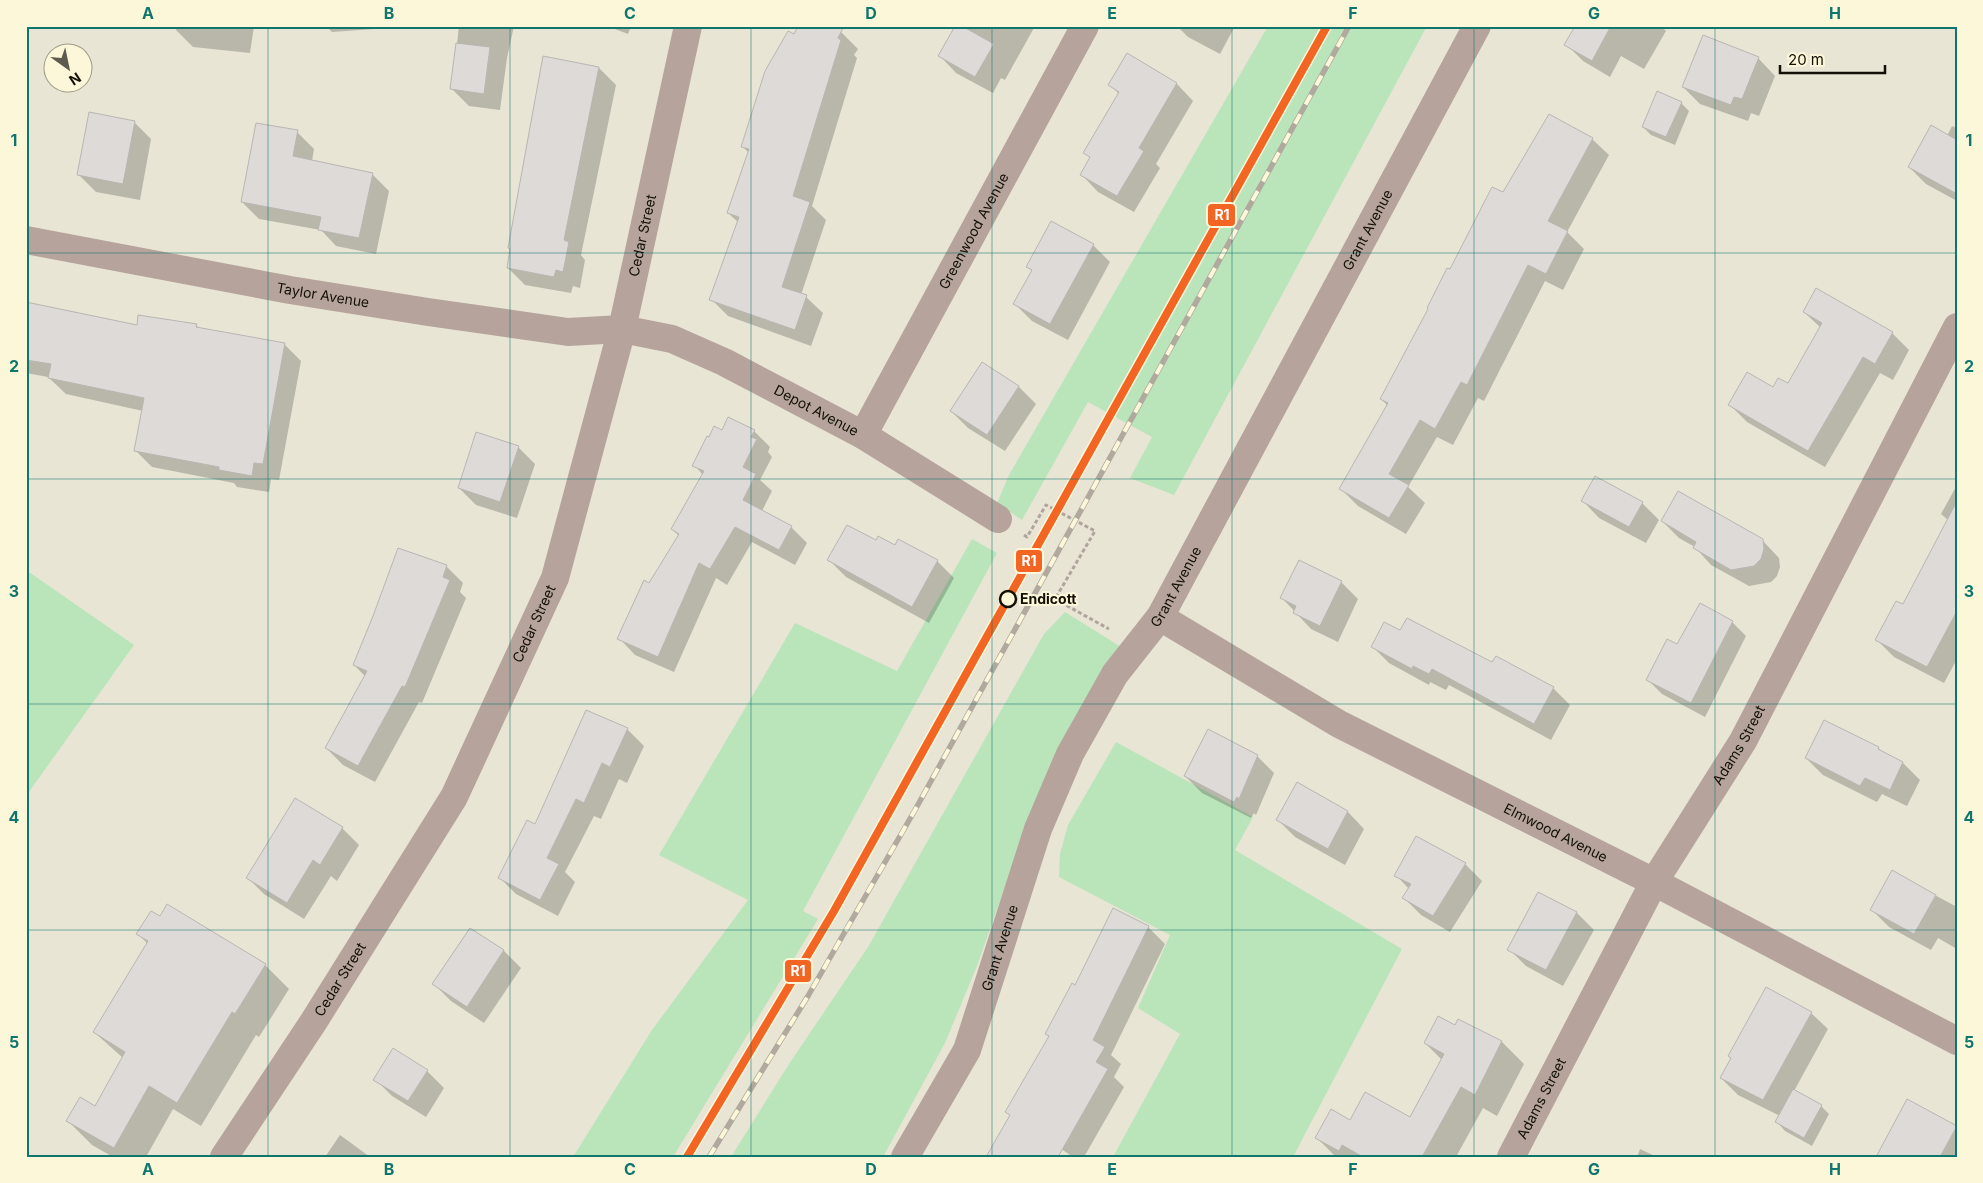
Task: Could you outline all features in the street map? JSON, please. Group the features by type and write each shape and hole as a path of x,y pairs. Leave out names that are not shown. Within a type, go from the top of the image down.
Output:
{"street":[{"name":"Cedar Street","path":"224,1157 314,1021 454,797 555,578 622,329 688,26"},
{"name":"Greenwood Avenue","path":"863,435 1085,26"},
{"name":"Grant Avenue","path":"905,1157 967,1050 1038,829 1070,754 1116,674 1160,617 1477,26"},
{"name":"Taylor Avenue","path":"26,240 290,290 428,312 568,332 622,329"},
{"name":"Adams Street","path":"1511,1157 1654,882 1743,741 1957,327"},
{"name":"Depot Avenue","path":"622,329 672,339 716,358 863,435 1008,526"},
{"name":"Elmwood Avenue","path":"1160,617 1339,724 1654,882 1957,1041"}],"path":[{"path":"1008,526 1027,537 1046,505 1095,531 1054,600 1062,602"}],"green space":[{"path":"1268,26 1427,26 1174,495 1130,478 1152,437 1088,402 1022,520 997,503 1009,475"},
{"path":"972,539 997,553 803,911 818,919 673,1157 573,1157 652,1030 748,900 659,855 795,623 897,671"},
{"path":"26,570 134,645 26,796"},
{"path":"1065,612 1126,650 1008,878 977,966 945,1043 883,1157 731,1157 789,1064 868,947 1044,634"},
{"path":"1116,742 1253,817 1235,850 1402,949 1293,1157 1113,1157 1180,1034 1138,1008 1170,935 1059,877 1060,854 1068,825"}],"building":[{"path":"798,26 844,26 838,38 841,40 793,196 810,202 782,287 807,295 795,330 709,300 739,217 727,213 749,149 741,147 765,71 788,31 794,34"},
{"path":"955,26 962,26 994,44 975,77 938,56"},
{"path":"1575,26 1611,26 1592,61 1564,45"},
{"path":"1703,35 1759,57 1742,99 1734,97 1731,105 1682,87"},
{"path":"456,43 490,47 484,94 450,89"},
{"path":"1127,53 1177,83 1139,148 1144,151 1117,196 1080,175 1090,157 1083,153 1119,92 1108,85"},
{"path":"543,56 599,67 564,240 569,242 563,272 556,270 554,277 507,268 510,249 508,248"},
{"path":"1657,91 1682,102 1666,137 1642,127"},
{"path":"89,112 135,121 123,184 77,175"},
{"path":"1549,114 1593,138 1548,221 1568,231 1546,274 1528,265 1467,385 1461,382 1435,429 1420,420 1389,474 1409,485 1389,518 1339,489 1388,403 1380,399 1428,309 1447,268 1450,269 1492,187 1503,192"},
{"path":"256,123 298,130 293,156 373,173 359,238 318,230 321,217 241,202"},
{"path":"1931,125 1957,140 1957,194 1908,167"},
{"path":"1051,221 1094,244 1050,324 1013,304 1032,270 1026,267"},
{"path":"1816,288 1893,332 1875,364 1863,357 1808,451 1728,405 1747,372 1773,387 1778,378 1788,383 1822,323 1803,312"},
{"path":"26,302 137,325 138,315 197,324 196,327 285,343 263,464 254,463 252,476 219,470 219,467 134,451 144,398 48,378 51,364 26,360"},
{"path":"982,362 1019,386 987,435 950,411"},
{"path":"728,417 755,430 751,437 757,439 743,467 756,474 743,500 792,526 779,550 735,527 710,569 699,563 658,657 617,639 644,580 649,583 679,534 671,529 704,471 692,466 707,436 709,437 714,426 722,430"},
{"path":"476,432 519,446 500,502 458,488"},
{"path":"1595,476 1643,502 1629,527 1581,501"},
{"path":"1678,491 1763,539 1764,549 1761,559 1754,566 1731,570 1693,548 1696,542 1661,521"},
{"path":"1957,501 1957,611 1927,667 1875,640 1896,601 1903,604"},
{"path":"847,525 876,540 878,536 895,545 898,539 938,560 912,607 827,560"},
{"path":"398,548 447,565 443,577 450,580 405,687 402,686 358,766 325,748 367,671 353,665"},
{"path":"1299,560 1342,581 1320,626 1293,613 1296,606 1280,598"},
{"path":"1700,603 1733,621 1691,703 1646,680 1667,639 1677,644"},
{"path":"1407,618 1492,662 1496,656 1554,687 1534,724 1432,669 1429,674 1413,666 1412,669 1371,647 1384,622 1400,630"},
{"path":"586,710 628,728 610,767 602,763 584,803 576,799 547,858 559,864 540,900 498,878 527,820 535,824"},
{"path":"1824,720 1879,747 1878,749 1903,762 1890,790 1865,778 1860,786 1805,758"},
{"path":"1208,729 1258,755 1239,799 1237,797 1234,802 1184,776"},
{"path":"1297,782 1348,811 1328,849 1276,820"},
{"path":"295,798 343,827 320,865 313,860 287,903 246,878"},
{"path":"1416,836 1466,863 1433,916 1402,898 1411,884 1394,876"},
{"path":"1892,870 1936,895 1914,934 1870,910"},
{"path":"1538,892 1577,912 1546,970 1507,950"},
{"path":"167,904 266,964 235,1014 232,1012 177,1103 149,1086 114,1148 66,1121 80,1097 95,1106 125,1052 93,1032 148,941 136,934 151,911 160,916"},
{"path":"1113,908 1149,926 1093,1040 1105,1047 1096,1062 1108,1069 1058,1157 986,1157 1010,1115 1005,1112 1049,1036 1045,1034 1072,983 1075,985"},
{"path":"470,928 504,950 467,1007 432,984"},
{"path":"1766,987 1812,1012 1763,1100 1720,1078 1731,1058 1728,1056"},
{"path":"1438,1016 1455,1025 1458,1019 1502,1041 1475,1095 1461,1087 1422,1157 1363,1157 1342,1145 1339,1151 1315,1138 1331,1109 1350,1120 1365,1092 1410,1117 1444,1054 1424,1043"},
{"path":"393,1048 428,1070 408,1101 373,1080"},
{"path":"1793,1089 1822,1105 1804,1138 1775,1122"},
{"path":"1907,1099 1957,1126 1940,1157 1876,1157"}],"railway":[{"path":"709,1157 808,996 915,810 1349,26"}],"transit line":[{"name":"R1","path":"687,1157 834,911 1327,26"}],"place":[{"name":"Endicott","path":"1008,599"}]}
